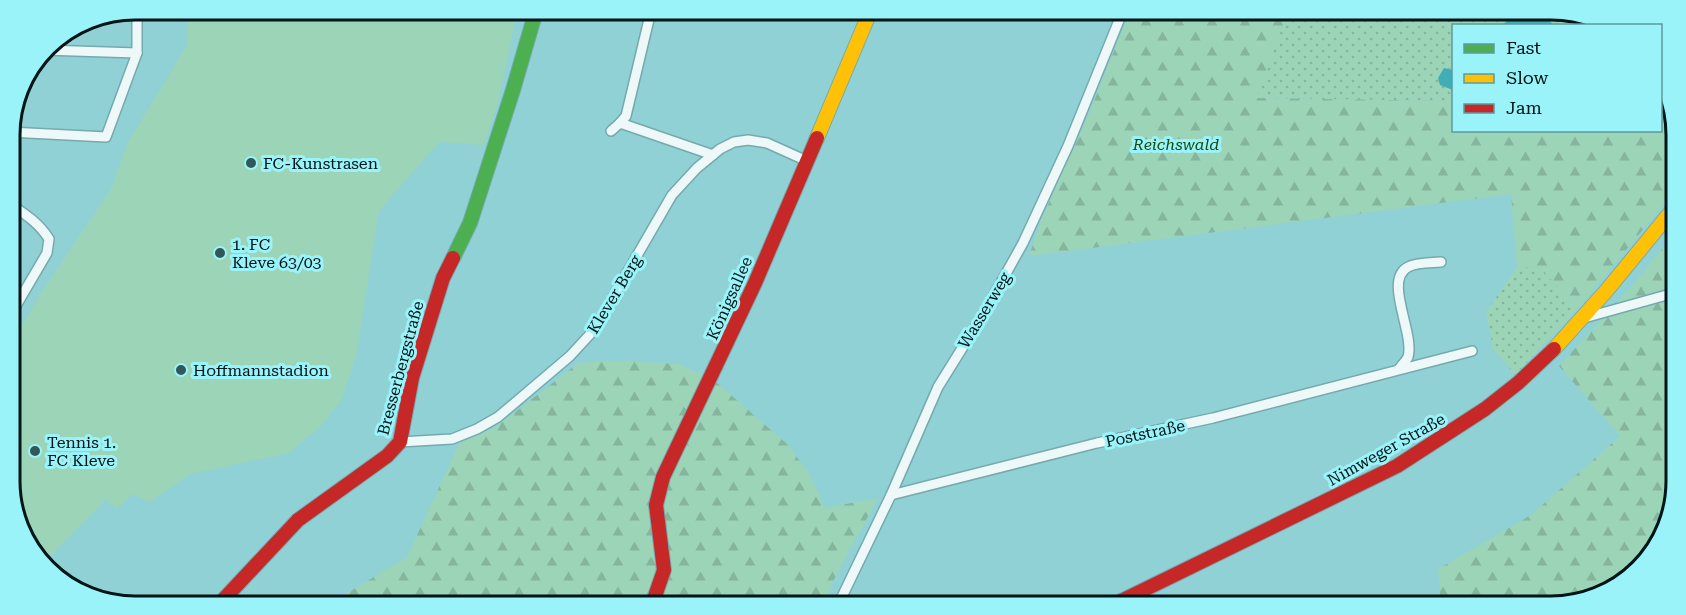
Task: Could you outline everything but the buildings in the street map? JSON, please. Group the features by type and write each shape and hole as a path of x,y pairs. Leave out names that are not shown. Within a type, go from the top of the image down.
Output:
{"street":[{"path":"20,133 106,137 136,53 137,20"},
{"name":"Bresserbergstraße","path":"226,596 297,520 387,456 400,442 412,378 428,325 443,278 470,223 533,20"},
{"path":"611,131 626,116 649,20"},
{"name":"Königsallee","path":"655,596 664,570 656,505 663,477 736,325 867,20"},
{"name":"Wasserweg","path":"842,596 891,495 938,387 960,348 984,313 1032,224 1068,146 1120,20"},
{"path":"56,50 136,53"},
{"path":"620,123 713,155"},
{"name":"Klever Berg","path":"400,442 452,439 477,429 498,417 570,356 594,330 672,195 697,168 713,155 734,142 748,141 766,143 807,161"},
{"path":"20,211 43,229 50,239 47,253 20,299"},
{"name":"Nimweger Straße","path":"1133,595 1397,466 1442,440 1533,369 1584,318 1666,218"},
{"path":"1399,369 1408,357 1408,333 1397,287 1401,273 1409,266 1441,262"},
{"path":"1584,318 1666,295"},
{"name":"Poststraße","path":"891,495 1101,442 1213,418 1472,351"}],"green space":[{"name":"1. FC Kleve 63/03","path":"188,20 515,20 498,102 484,145 439,142 379,211 356,356 342,399 321,426 289,453 190,474 150,502 133,494 116,509 106,499 49,557 31,531 20,488 20,328 111,189 127,144 187,45"},
{"name":"Reichswald","path":"1126,20 1285,20 1256,98 1452,101 1452,132 1662,132 1662,102 1666,120 1666,202 1577,309 1541,268 1517,267 1511,194 1029,256 1043,216 1091,109"},
{"path":"1285,20 1508,20 1503,24 1452,24 1452,70 1444,68 1450,90 1452,90 1452,101 1256,98"},
{"path":"1550,20 1566,20 1583,24 1552,24"},
{"path":"1666,244 1666,495 1655,531 1647,544 1633,562 1621,572 1595,587 1574,593 1440,595 1438,569 1531,515 1620,436 1559,366 1632,286"},
{"path":"1517,267 1541,268 1577,309 1515,375 1493,349 1486,312"},
{"path":"611,361 680,364 716,382 787,444 809,473 825,508 878,498 830,587 828,596 342,596 407,557 459,444 496,427 578,363"}],"water":[{"path":"1508,20 1550,20 1552,24 1503,24"},
{"path":"1444,68 1452,70 1452,90 1440,85 1438,78"}],"traffic: fast":[{"path":"453,258 470,223 533,20"}],"traffic: slow":[{"path":"817,138 867,20"},
{"path":"1554,349 1607,290 1666,218"}],"traffic: jam":[{"path":"655,596 664,570 656,505 663,477 755,283 817,138"},
{"path":"227,596 298,520 387,456 400,442 412,378 443,278 453,258"},
{"path":"1133,595 1397,466 1485,409 1518,383 1554,349"}],"place":[{"name":"FC-Kunstrasen","path":"251,163"},
{"name":"1. FC Kleve 63/03","path":"220,253"},
{"name":"Hoffmannstadion","path":"181,370"},
{"name":"Tennis 1. FC Kleve","path":"35,451"}]}
